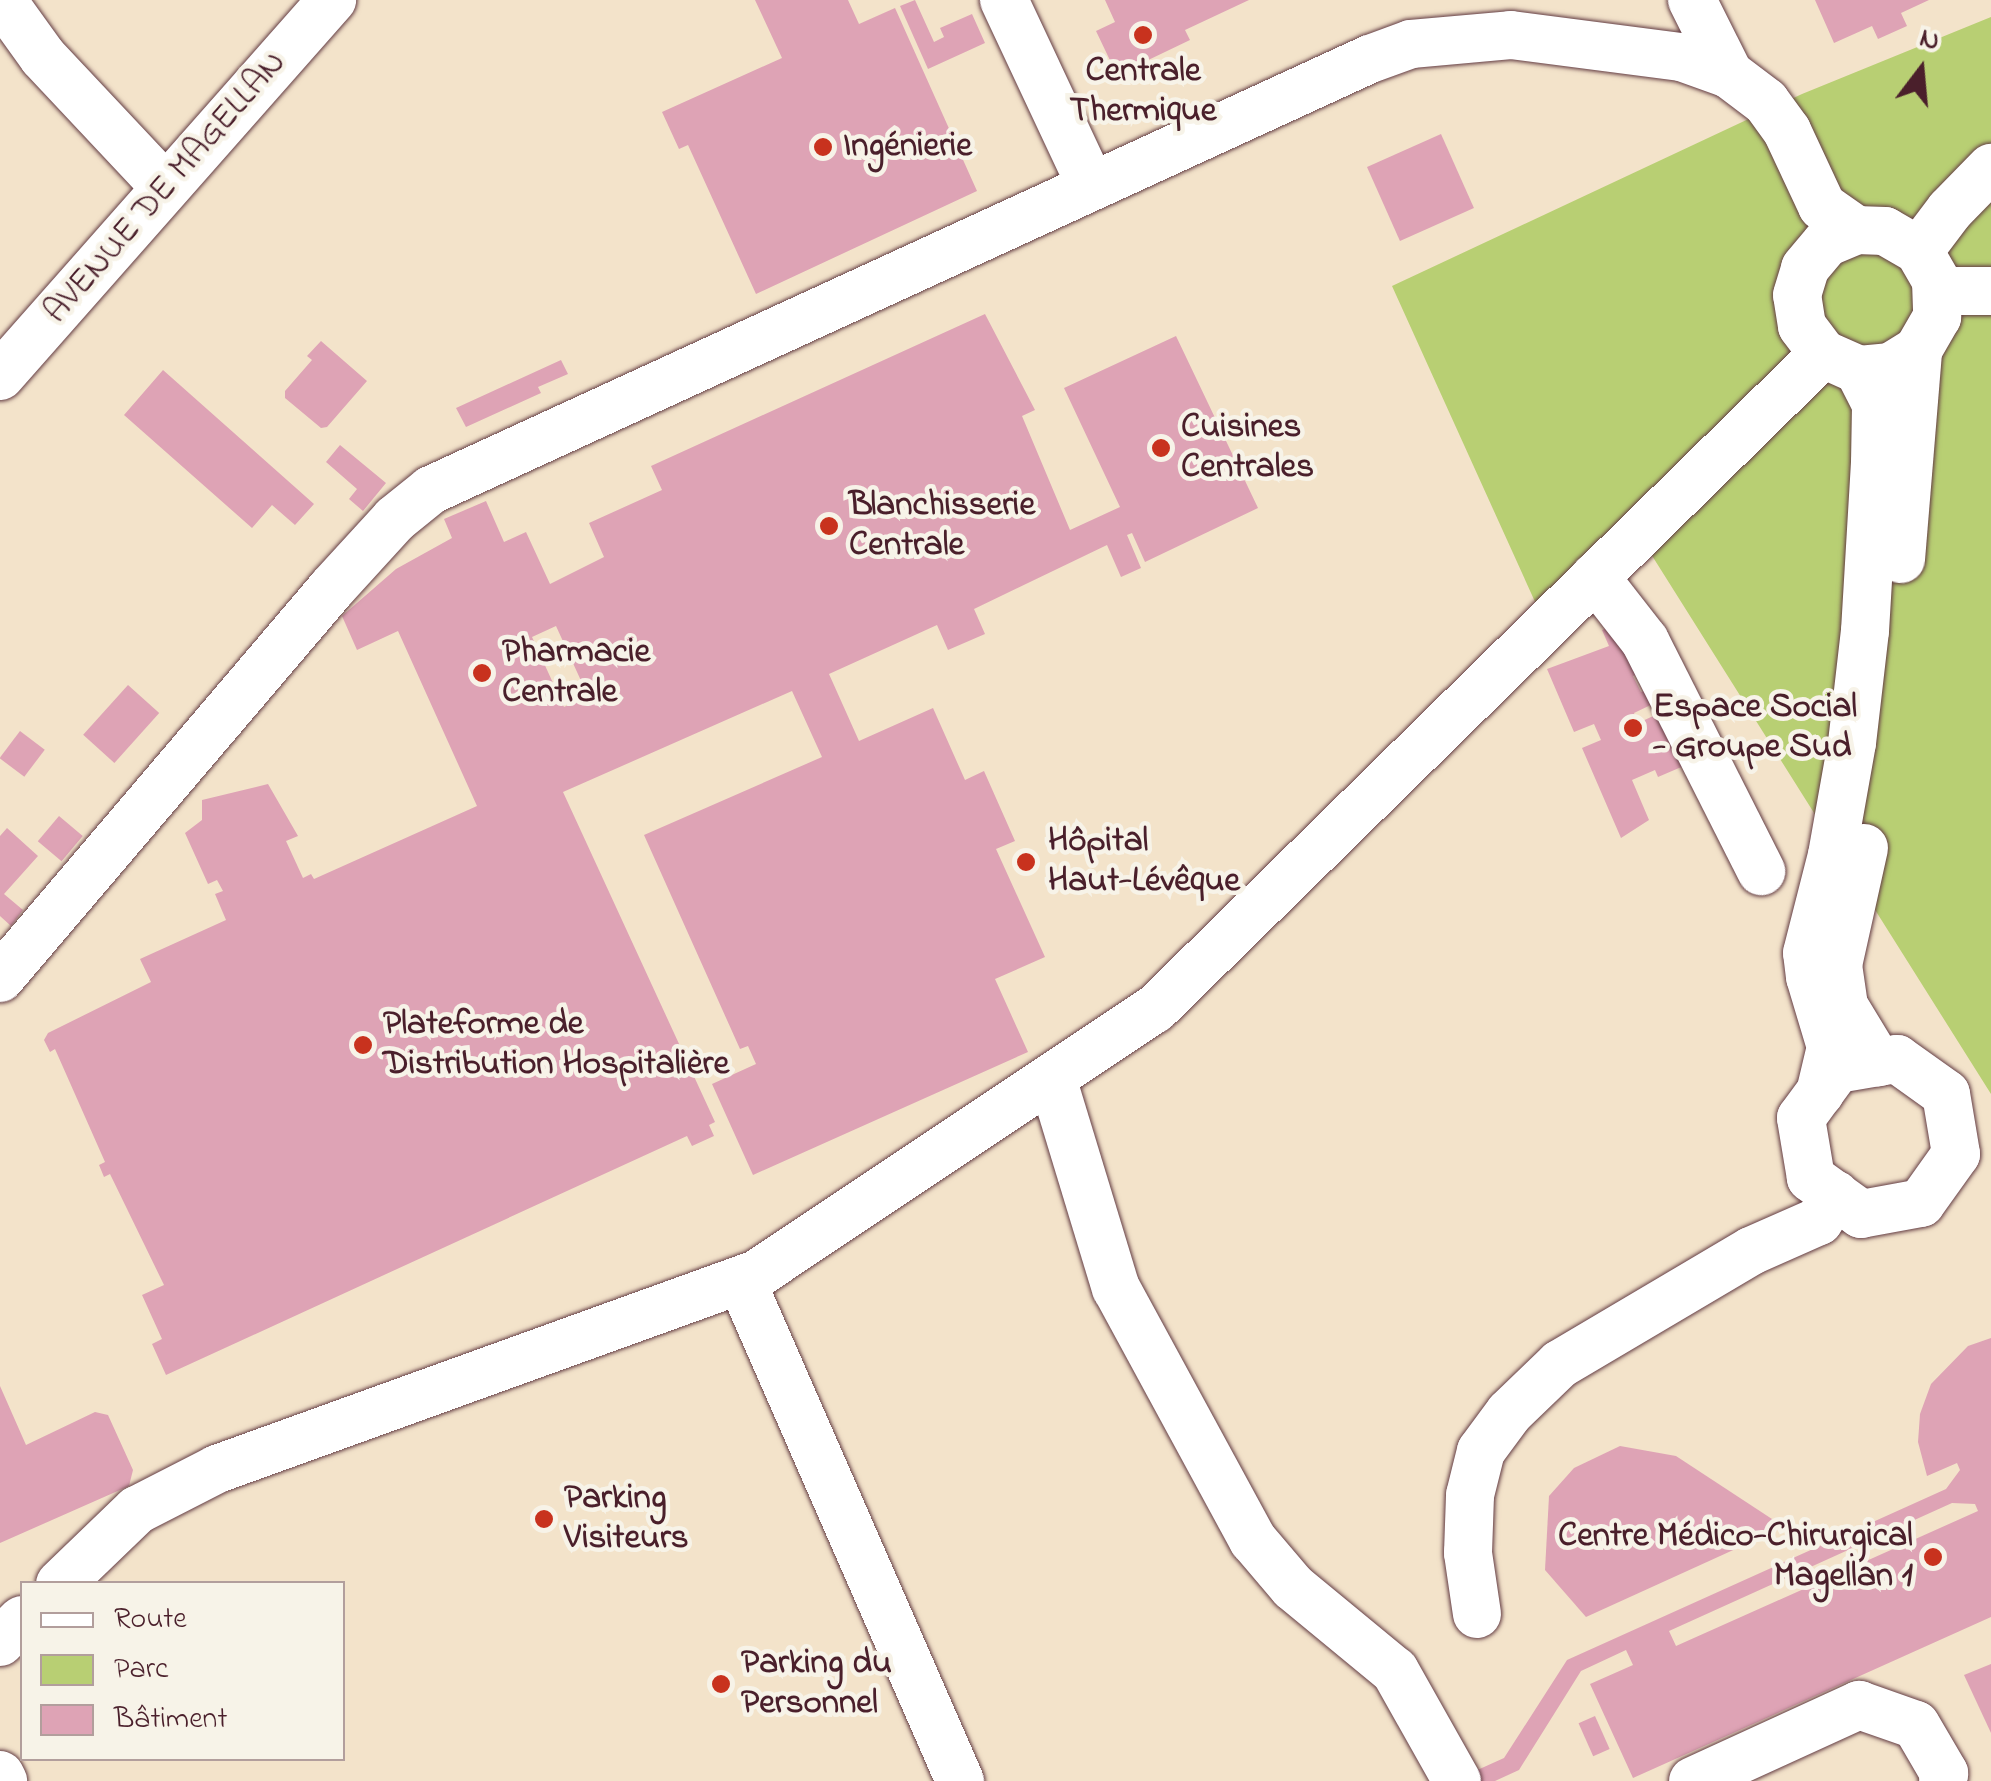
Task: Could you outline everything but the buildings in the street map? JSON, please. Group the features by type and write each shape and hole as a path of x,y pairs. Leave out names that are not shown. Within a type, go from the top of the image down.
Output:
{"street":[{"path":"2,0 43,57 165,187"},
{"name":"AVENUE DE MAGELLAN","path":"0,376 332,0"},
{"path":"1004,0 1091,186"},
{"path":"1692,0 1730,74"},
{"path":"0,978 332,588 396,519 431,490 1091,186 1411,44 1512,35 1681,57 1730,74 1766,102 1787,131 1822,206 1856,230"},
{"path":"1878,1062 1844,1006 1838,965 1880,750 1895,630 1918,350 1937,317 1929,271 1950,210 1991,168"},
{"path":"1820,1093 1830,1047 1810,978 1808,953 1852,743 1865,631 1876,404 1802,326 1798,295 1805,268 1826,243 1856,230 1885,231 1929,271 1991,291"},
{"path":"63,1581 136,1510 202,1476 757,1274 1155,1009 1596,577 1840,362 1890,367 1918,350"},
{"path":"1596,577 1645,641 1761,871"},
{"path":"1897,1059 1946,1094 1970,1126 1956,1154 1921,1204 1861,1214 1812,1178 1801,1118 1837,1069 1878,1062 1897,1059"},
{"path":"1052,1078 1116,1288 1252,1540 1294,1586 1395,1671 1457,1781"},
{"path":"1477,1614 1468,1553 1470,1495 1481,1451 1509,1413 1560,1364 1751,1251 1819,1220 1835,1195"},
{"path":"741,1280 960,1781"},
{"path":"0,1642 20,1622"},
{"path":"1693,1781 1860,1705 1916,1724 1944,1773 1944,1781"}],"green space":[{"path":"1991,17 1991,1094 1639,535 1546,626 1392,286 1802,94"}],"place":[{"name":"Centrale Thermique","path":"1143,35"},
{"name":"Ingénierie","path":"823,147"},
{"name":"Cuisines Centrales","path":"1161,448"},
{"name":"Blanchisserie Centrale","path":"829,526"},
{"name":"Pharmacie Centrale","path":"482,673"},
{"name":"Espace Social - Groupe Sud","path":"1633,728"},
{"name":"Hôpital Haut-Lévêque","path":"1026,862"},
{"name":"Plateforme de Distribution Hospitalière","path":"363,1045"},
{"name":"Parking Visiteurs","path":"544,1519"},
{"name":"Centre Médico-Chirurgical Magellan 1","path":"1933,1557"},
{"name":"Parking du Personnel","path":"721,1684"}]}
